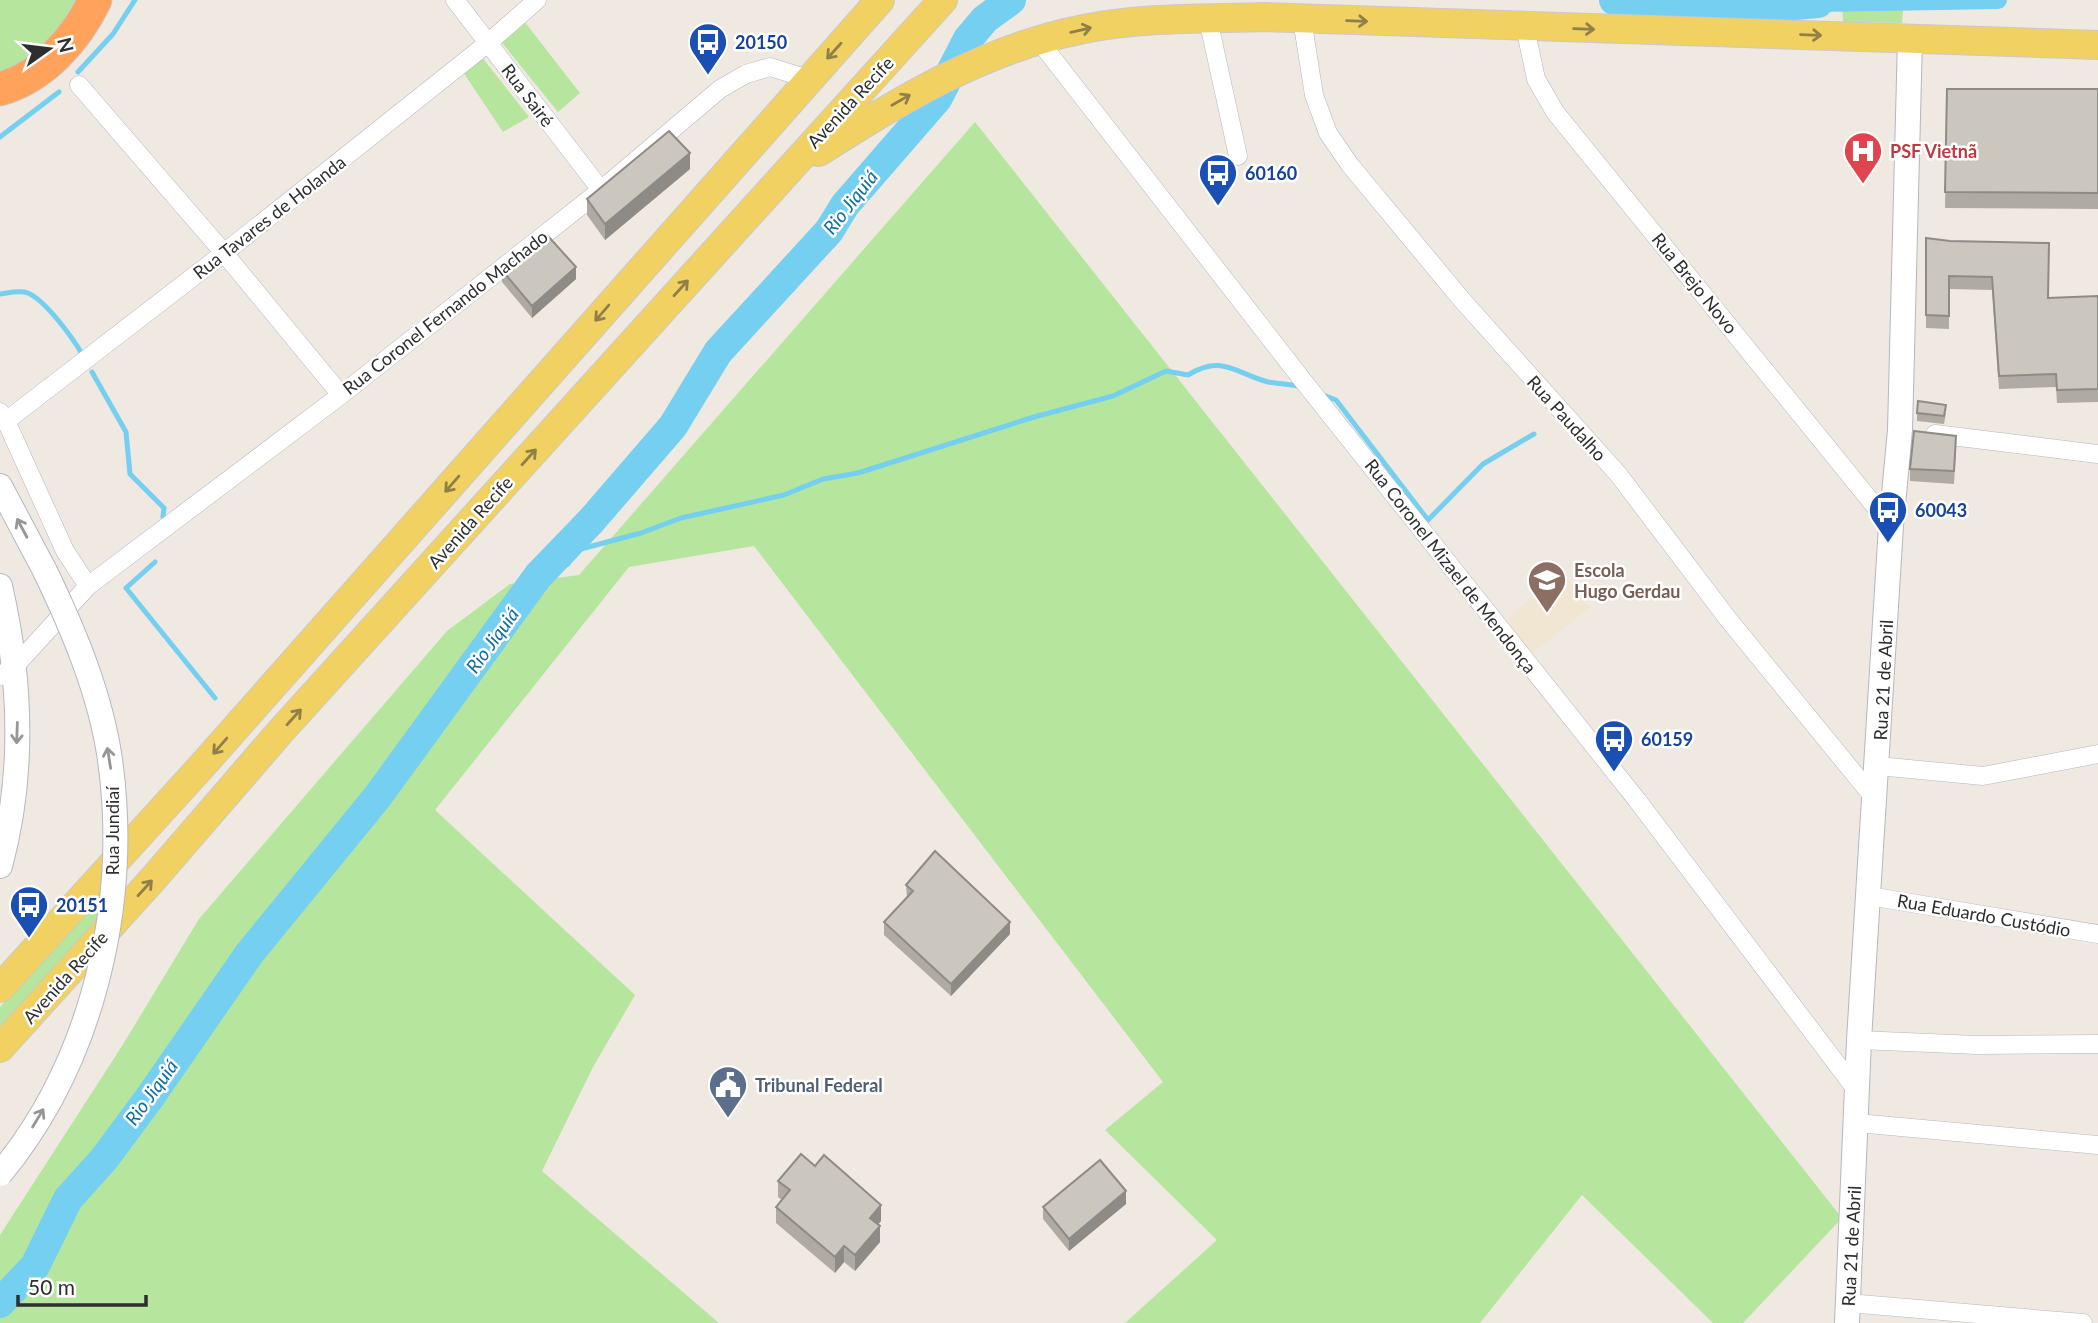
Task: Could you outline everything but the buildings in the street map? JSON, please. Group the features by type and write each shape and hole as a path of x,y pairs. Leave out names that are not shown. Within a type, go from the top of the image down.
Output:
{"highway":[{"path":"0,89 33,73 54,58 84,23 95,0"}],"main road":[{"path":"0,988 201,767 880,0"},
{"name":"Avenida Recife","path":"0,1048 781,176 943,0"},
{"path":"781,176 898,102 948,75 992,57 1082,29 1118,24 1208,19 1302,19 2098,45"}],"street":[{"name":"Rua Sairé","path":"455,0 601,190"},
{"name":"Rua Tavares de Holanda","path":"3,417 225,253 488,43 537,0"},
{"path":"1208,19 1238,156"},
{"name":"Rua Paudalho","path":"1302,19 1314,95 1328,133 1350,165 1462,300 1618,474 1728,619 1875,799"},
{"name":"Rua Brejo Novo","path":"1525,27 1536,79 1555,112 1891,526"},
{"name":"Rua 21 de Abril","path":"1847,1313 1859,1040 1891,526 1900,430 1910,38"},
{"name":"Rua Coronel Mizael de Mendonça","path":"1040,42 1304,382 1637,800 1858,1092"},
{"name":"Rua Coronel Fernando Machado","path":"8,670 88,586 341,395 601,190 720,89 746,74 770,67 809,79"},
{"path":"79,85 225,253 341,395"},
{"path":"3,417 65,551 88,586"},
{"path":"1900,430 2098,454"},
{"name":"Rua Jundiaí","path":"0,486 45,571 88,672 110,758 115,851 101,962 86,1018 63,1073 39,1118 0,1174"},
{"path":"0,586 8,670 18,731 13,799 0,866"},
{"path":"1878,766 1983,776 2098,754"},
{"name":"Rua Eduardo Custódio","path":"1869,896 2098,934"},
{"path":"1859,1040 1977,1045 2098,1044"},
{"path":"1857,1123 2098,1145"},
{"path":"1847,1313 2083,1323"}],"shaded area":[{"name":"Escola Hugo Gerdau","path":"1562,573 1590,607 1532,654 1504,621"}],"green space":[{"path":"0,0 94,0 0,88"},
{"path":"1842,0 1904,0 1902,23 1843,22"},
{"path":"524,21 580,93 558,112 499,39"},
{"path":"481,56 529,117 503,132 463,72"},
{"path":"975,122 1842,1218 1743,1323 1713,1323 1582,1195 1480,1323 1125,1323 1217,1240 1105,1130 1163,1082 754,546 629,567 435,810 635,995 593,1067 542,1171 719,1323 0,1323 0,1235 122,1046 199,919 447,631 510,584 579,575"},
{"path":"102,893 95,936 0,1046 0,1007"}],"waterway":[{"path":"78,72 113,34 135,0"},
{"name":"Rio Jiquiá","path":"0,1303 35,1266 68,1199 104,1159 150,1097 249,954 378,796 538,576 591,521 673,426 718,352 829,231 845,205 937,99 968,39 985,19 1011,0"},
{"name":"Rio Jiquiá","path":"1614,0 1773,7 1818,3 1818,0"},
{"path":"1818,3 1998,0"},
{"path":"0,137 59,92"},
{"path":"0,294 21,292 35,297 58,321 83,356"},
{"path":"538,576 568,564 577,550 641,533 681,518 784,495 823,479 858,473 1034,417 1113,396 1166,371 1188,375 1210,366 1220,366 1268,382 1302,387"},
{"path":"92,372 126,432 130,474 164,508 163,517"},
{"path":"1321,394 1336,400 1428,520 1483,464 1534,434"},
{"path":"155,562 126,588 215,698"}],"place":[{"name":"20150","path":"708,76"},
{"name":"PSF Vietnã","path":"1863,185"},
{"name":"60160","path":"1218,207"},
{"name":"60043","path":"1888,544"},
{"name":"Escola Hugo Gerdau","path":"1547,614"},
{"name":"60159","path":"1614,773"},
{"name":"20151","path":"29,939"},
{"name":"Tribunal Federal","path":"728,1119"}]}
